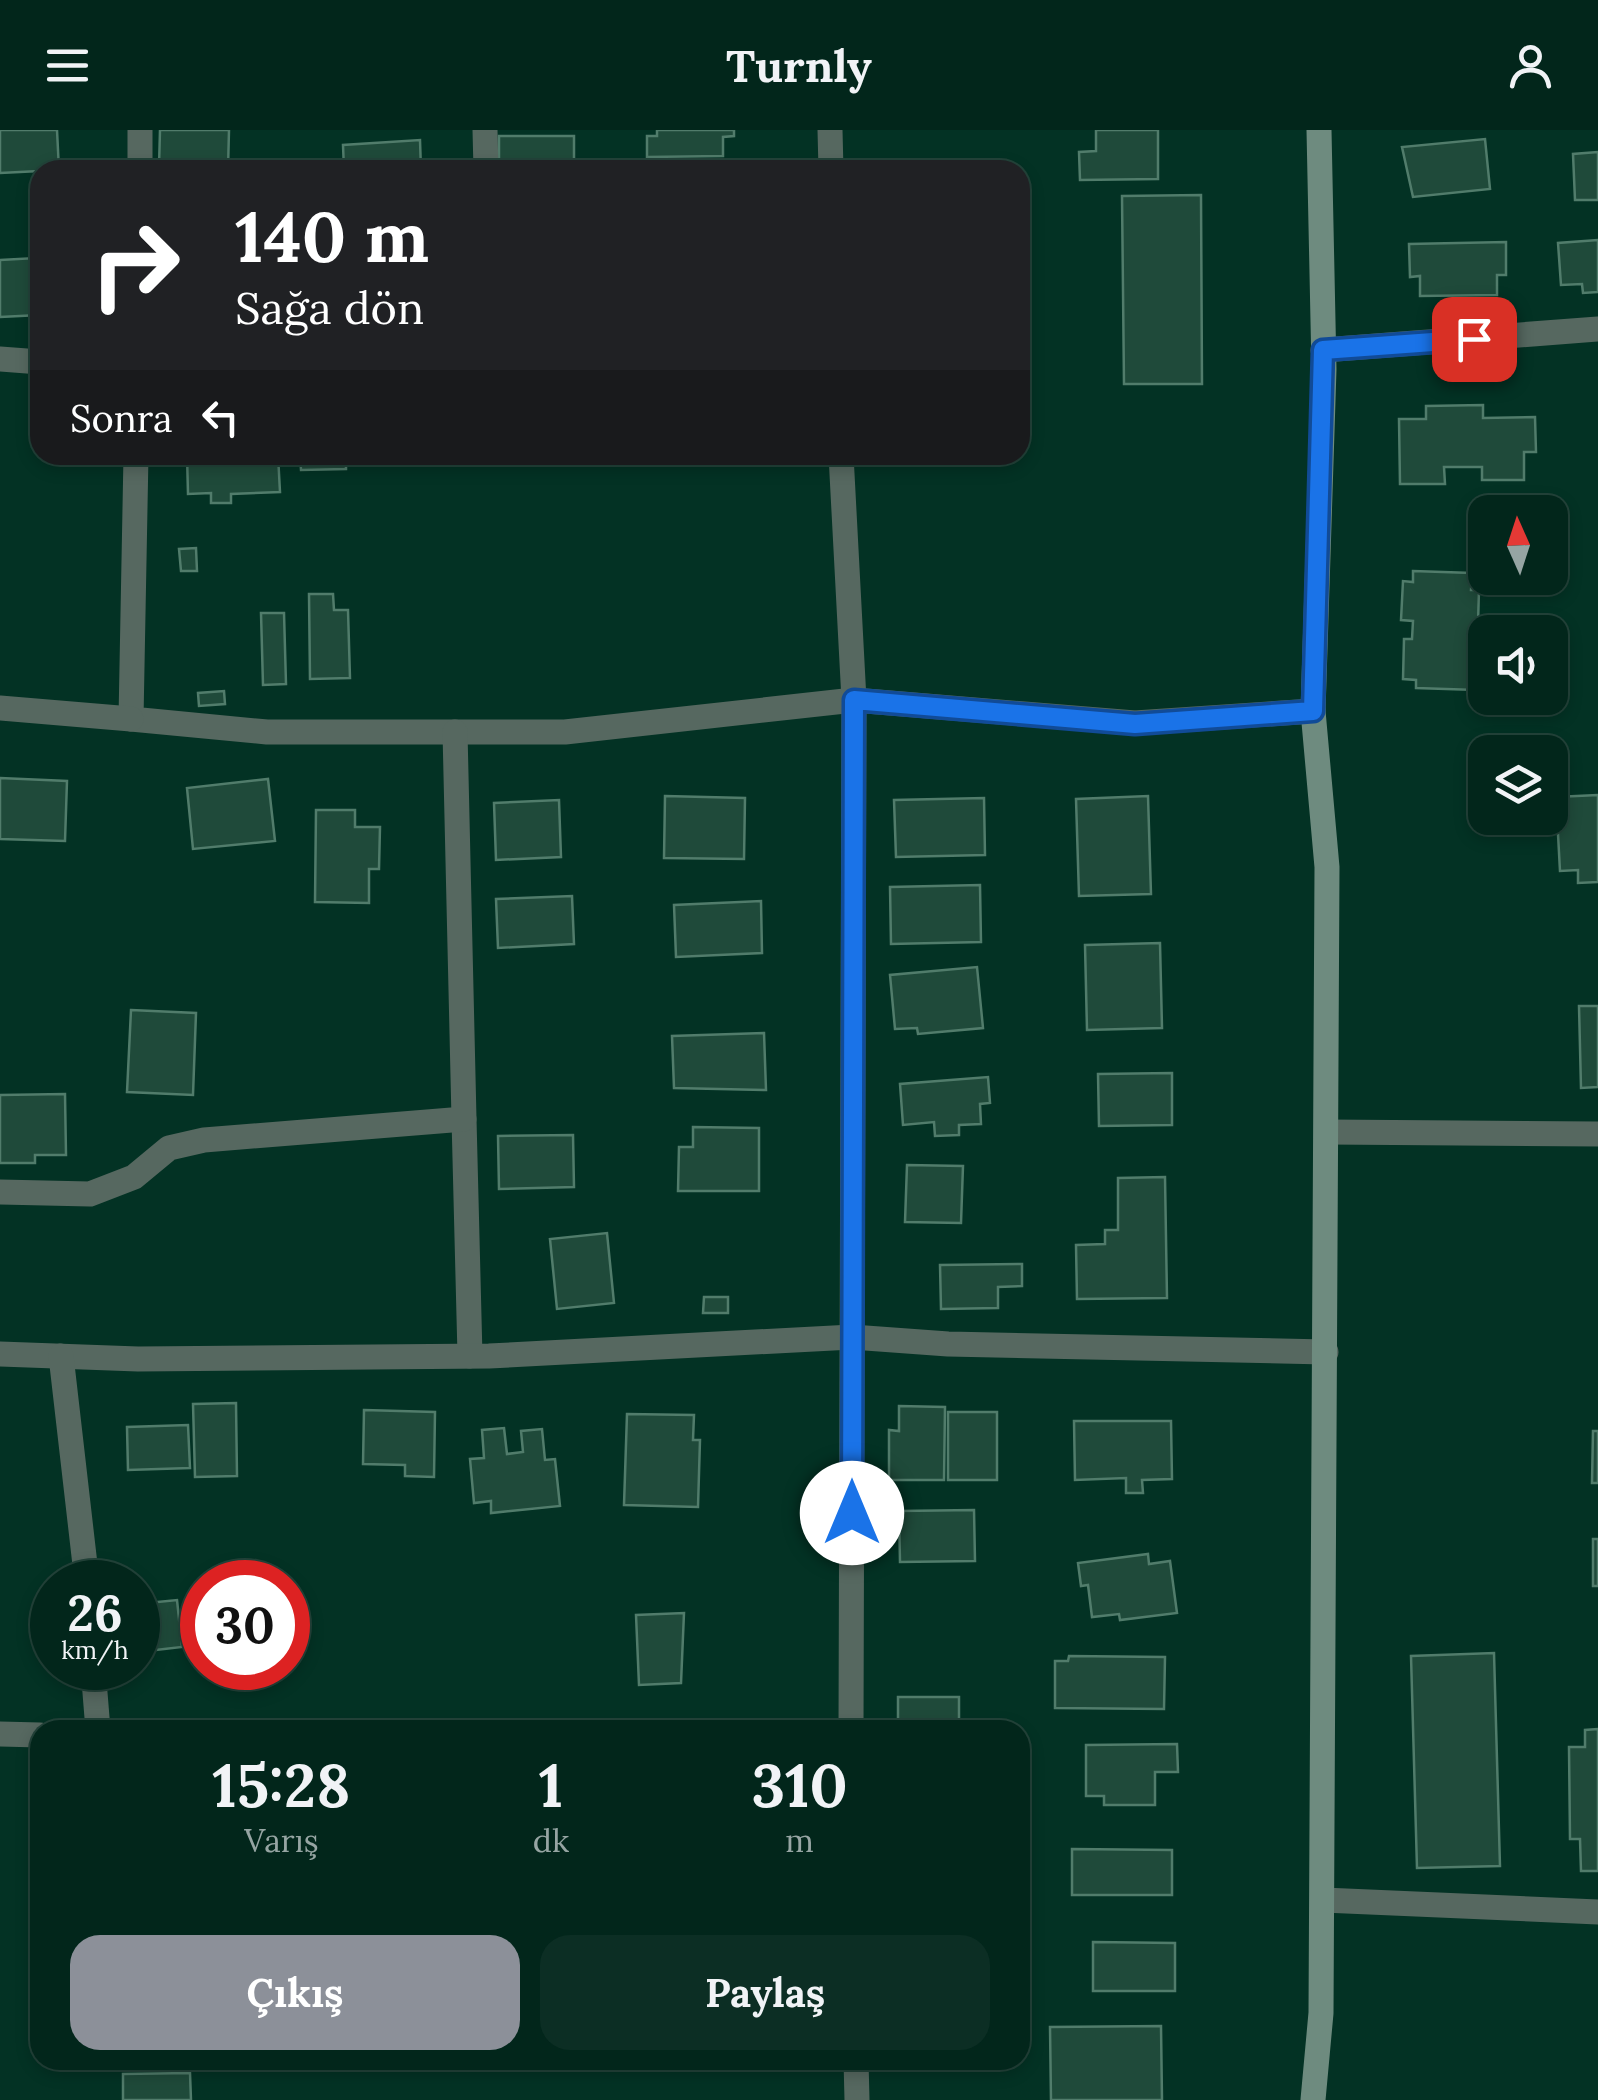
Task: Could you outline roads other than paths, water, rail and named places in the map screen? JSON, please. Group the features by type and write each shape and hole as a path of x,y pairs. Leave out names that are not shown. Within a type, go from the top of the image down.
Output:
{"street":[{"path":"140,130 140,160"},
{"path":"485,130 486,160"},
{"path":"830,130 831,160"},
{"path":"1313,2100 1321,2013 1326,1352 1327,866 1313,711 1323,350 1318,130"},
{"path":"1323,350 1598,329"},
{"path":"0,359 30,361"},
{"path":"131,719 136,465"},
{"path":"842,465 854,700 850,1720"},
{"path":"0,708 267,732 565,732 854,700 1135,724 1313,711"},
{"path":"455,732 470,1356"},
{"path":"0,1192 90,1194 134,1177 169,1148 204,1140 464,1119"},
{"path":"1326,1132 1598,1134"},
{"path":"0,1354 470,1356 852,1337 948,1344 1326,1352"},
{"path":"60,1356 84,1560"},
{"path":"95,1690 97,1720"},
{"path":"0,1734 30,1736"},
{"path":"1322,1900 1598,1912"},
{"path":"856,2070 857,2100"}]}
